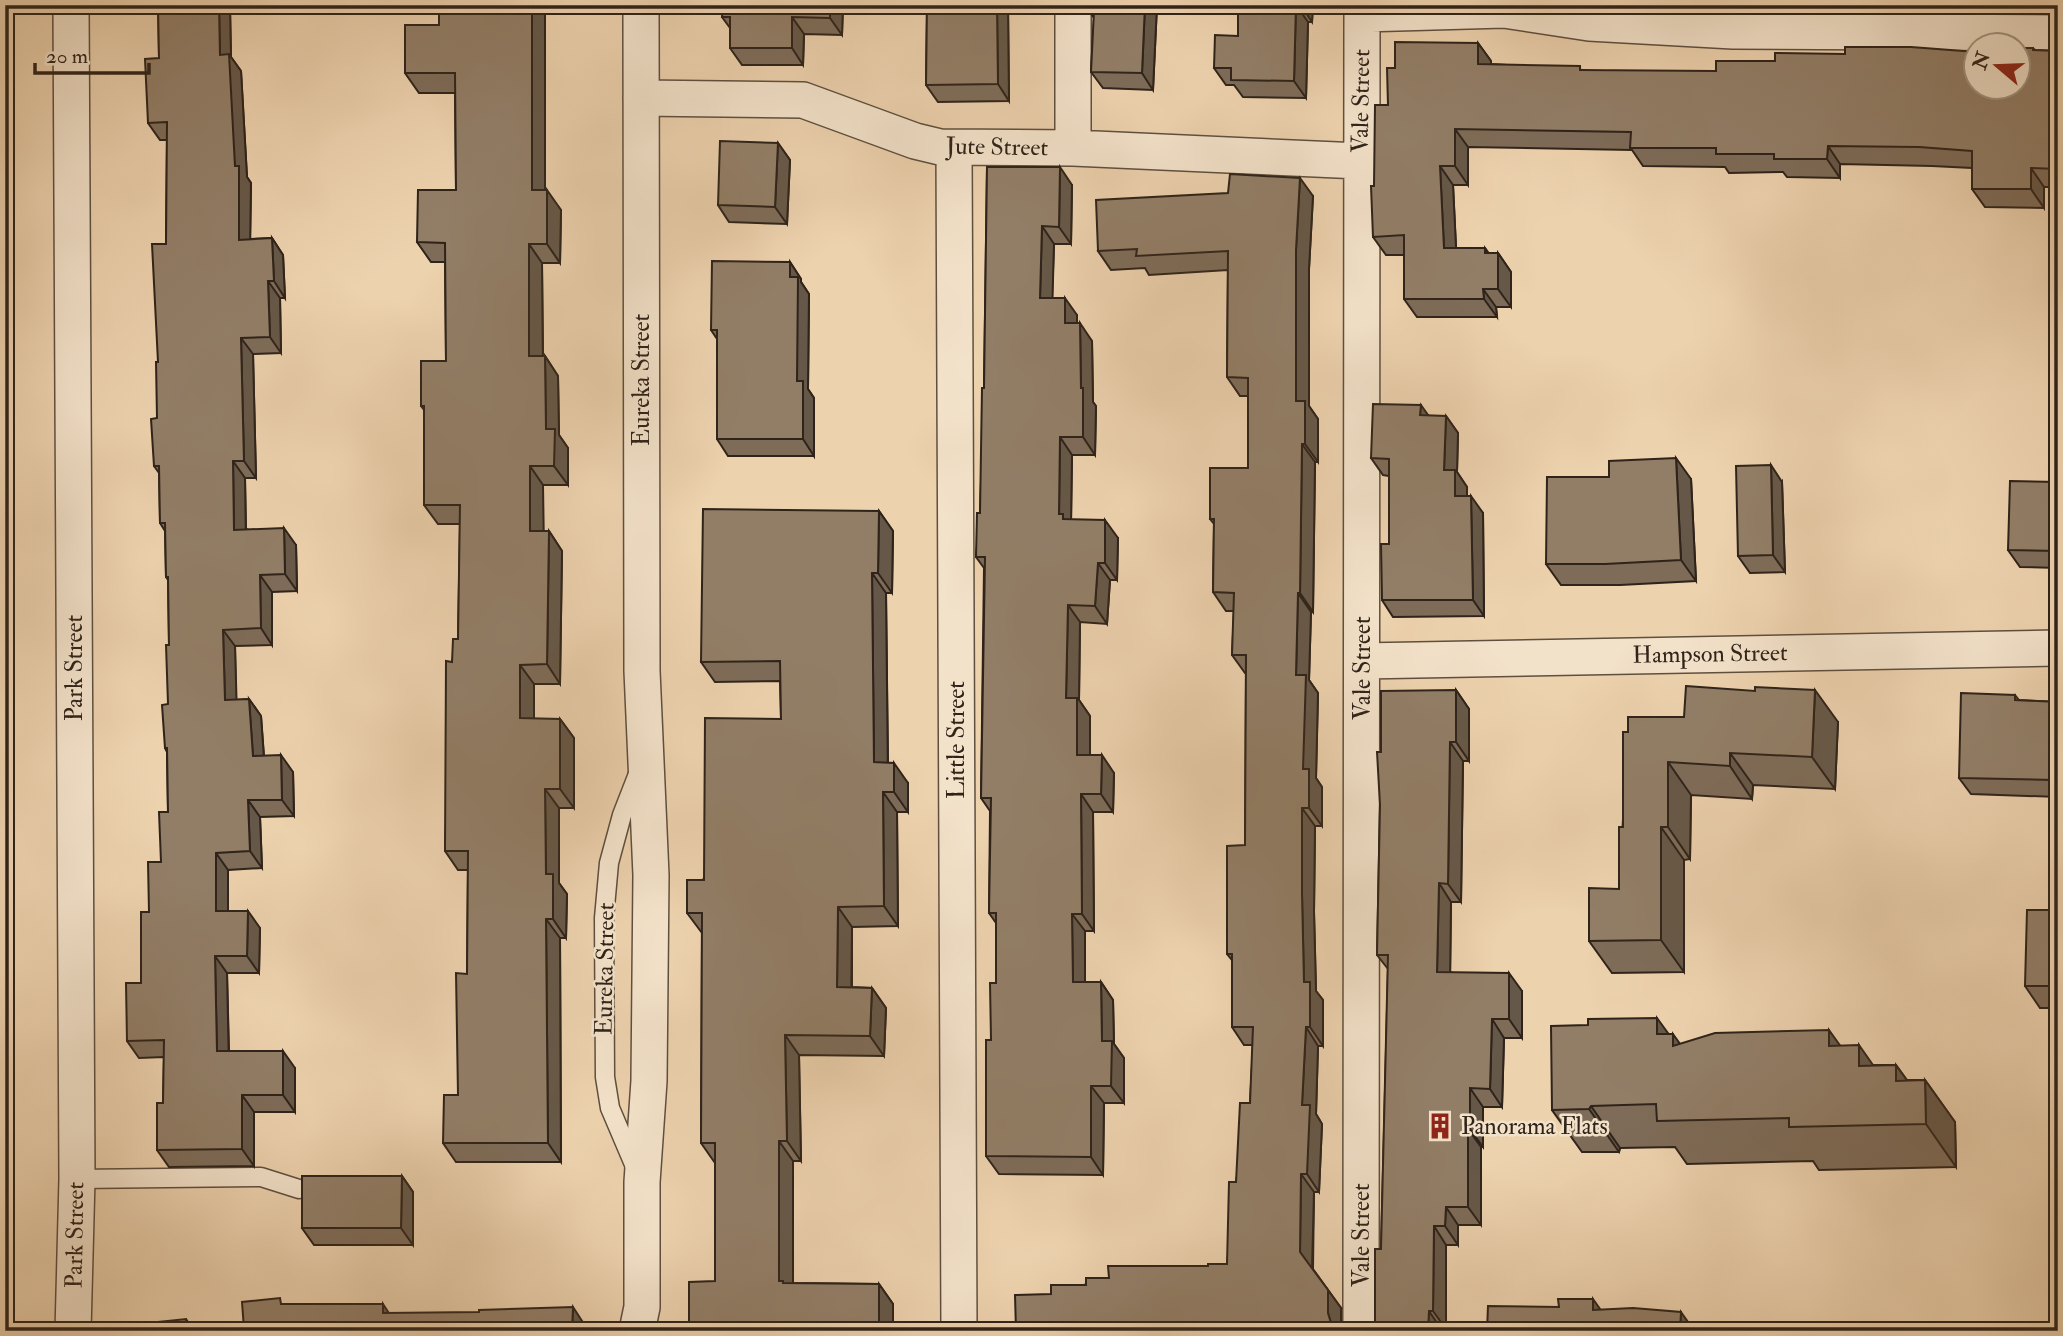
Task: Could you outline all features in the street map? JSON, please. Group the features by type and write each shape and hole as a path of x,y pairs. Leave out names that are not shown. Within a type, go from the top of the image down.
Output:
{"street":[{"name":"Park Street","path":"71,5 76,1180 73,1331"},
{"name":"Eureka Street","path":"641,5 642,671 651,903 649,1081 642,1182 643,1323"},
{"path":"1073,5 1073,148"},
{"path":"1362,9 1504,10 1581,22 1733,31 2058,33"},
{"name":"Vale Street","path":"1361,1331 1362,9"},
{"name":"Jute Street","path":"641,98 803,100 924,145 954,148 1073,148 1360,161"},
{"name":"Little Street","path":"954,148 959,1331"},
{"name":"Hampson Street","path":"1362,661 2058,648"}],"lane":[{"name":"Eureka Street","path":"642,1182 615,1119 607,1091 604,1064 604,918 606,886 616,837 645,754"},
{"path":"76,1180 261,1177 299,1189"}],"building":[{"path":"158,5 219,5 220,55 229,54 235,166 239,166 239,240 272,238 274,281 268,281 270,337 241,338 244,461 233,461 234,530 284,528 285,574 260,575 261,628 223,630 225,700 249,699 253,756 281,755 282,800 248,800 250,851 216,853 216,911 248,911 247,956 215,956 217,1051 283,1051 283,1095 242,1095 242,1149 157,1150 157,1103 163,1103 164,1040 127,1041 126,983 141,983 141,912 149,912 148,862 161,862 159,812 168,812 167,748 162,705 168,704 168,577 165,523 160,523 159,466 154,466 151,419 157,418 158,362 152,244 166,244 167,122 148,123 145,59 159,58"},
{"path":"439,5 532,5 532,190 547,190 547,244 529,244 529,356 545,356 546,429 555,429 554,466 530,466 530,531 549,531 547,664 520,665 520,718 560,719 560,789 545,789 546,874 553,874 553,919 546,919 548,1143 443,1143 444,1095 458,1095 456,973 467,974 468,851 445,851 446,661 452,662 453,639 458,639 460,505 424,505 421,361 446,361 445,243 417,242 418,190 456,190 455,73 405,73 405,25 439,25"},
{"path":"723,5 830,5 830,18 792,17 792,48 730,48 730,17 722,17"},
{"path":"927,5 997,5 998,84 926,85"},
{"path":"1089,5 1145,5 1142,73 1091,72 1094,11 1089,11"},
{"path":"1238,5 1296,5 1294,81 1231,80 1231,68 1214,68 1215,35 1238,36"},
{"path":"1395,42 1478,43 1478,64 1580,66 1580,70 1716,71 1716,61 1775,61 1775,53 1845,54 1845,47 1911,47 1962,51 1962,102 2032,102 2032,48 2058,51 2058,169 2031,168 2031,189 1972,189 1972,151 1919,147 1828,146 1827,159 1774,159 1774,154 1716,154 1716,148 1630,148 1631,132 1455,129 1455,166 1440,166 1444,248 1485,248 1485,253 1498,253 1498,289 1483,289 1484,299 1404,299 1404,235 1373,237 1371,186 1374,186 1375,105 1388,105 1387,68 1395,68"},
{"path":"720,141 778,143 775,207 718,205"},
{"path":"987,167 1060,167 1059,227 1042,226 1040,298 1065,298 1065,323 1080,323 1083,437 1060,437 1059,514 1063,514 1063,519 1105,520 1105,563 1098,563 1095,606 1068,605 1066,698 1077,698 1077,755 1102,755 1101,794 1081,794 1082,914 1072,914 1073,982 1101,982 1102,1041 1112,1041 1111,1086 1091,1086 1091,1157 986,1156 986,1040 991,1040 990,983 996,983 996,913 989,913 991,798 981,798 985,557 976,557 984,388"},
{"path":"1230,174 1300,178 1296,250 1296,401 1305,401 1305,444 1302,444 1296,675 1306,675 1303,769 1309,769 1309,808 1302,808 1302,894 1304,982 1310,982 1310,1027 1306,1027 1302,1105 1310,1105 1307,1174 1301,1174 1300,1252 1328,1290 1328,1313 1331,1323 1340,1331 1016,1331 1015,1295 1051,1294 1051,1285 1086,1285 1086,1278 1109,1278 1108,1266 1227,1264 1229,1182 1236,1182 1240,1103 1250,1103 1253,1027 1232,1027 1232,954 1227,954 1227,846 1245,845 1246,655 1232,655 1234,593 1213,592 1214,519 1210,519 1210,468 1248,468 1248,378 1227,377 1228,251 1136,256 1137,249 1098,251 1096,200 1228,193"},
{"path":"712,261 790,262 790,277 798,277 797,381 803,381 803,439 717,439 717,330 711,330"},
{"path":"1373,404 1421,405 1420,415 1446,416 1444,470 1455,470 1455,496 1471,496 1473,600 1382,600 1381,544 1389,544 1389,459 1371,458"},
{"path":"1676,458 1681,560 1546,564 1547,477 1609,477 1609,461"},
{"path":"1771,465 1773,555 1738,556 1736,466"},
{"path":"2010,481 2058,482 2058,551 2008,550"},
{"path":"703,509 879,511 878,573 872,573 874,762 894,763 894,792 883,792 884,906 838,907 837,987 872,988 870,1036 785,1035 787,1141 779,1141 779,1281 879,1284 879,1331 689,1331 689,1282 715,1281 715,1143 701,1143 702,913 687,913 687,880 704,880 705,718 781,719 780,661 701,662"},
{"path":"1686,686 1755,691 1755,687 1815,690 1812,757 1730,753 1730,766 1668,762 1668,827 1661,827 1661,940 1589,941 1589,888 1619,889 1619,827 1623,827 1623,732 1628,732 1628,717 1684,717"},
{"path":"1456,690 1456,742 1450,742 1448,884 1439,883 1437,972 1509,973 1509,1019 1492,1019 1490,1089 1470,1088 1468,1207 1446,1207 1445,1226 1434,1226 1433,1311 1429,1311 1428,1331 1375,1331 1375,1249 1381,1249 1388,955 1377,955 1380,805 1377,752 1381,752 1381,691"},
{"path":"1961,693 2015,695 2015,700 2058,702 2058,786 2053,786 2053,780 1959,778"},
{"path":"2027,910 2058,910 2058,986 2025,986"},
{"path":"1657,1018 1657,1034 1673,1034 1673,1046 1715,1033 1829,1030 1829,1046 1859,1045 1859,1066 1896,1065 1896,1081 1925,1080 1926,1124 1789,1127 1789,1118 1657,1121 1656,1104 1552,1110 1551,1026 1588,1025 1588,1019"},
{"path":"302,1176 402,1176 401,1228 302,1228"},
{"path":"280,1298 281,1304 383,1304 383,1313 573,1307 572,1331 218,1331 244,1329 242,1302"},
{"path":"1558,1299 1593,1299 1593,1310 1633,1308 1681,1312 1680,1331 1487,1331 1488,1306 1559,1307"},
{"path":"186,1319 187,1331 139,1331 139,1324"}],"place":[{"name":"Panorama Flats","path":"1440,1126"}]}
